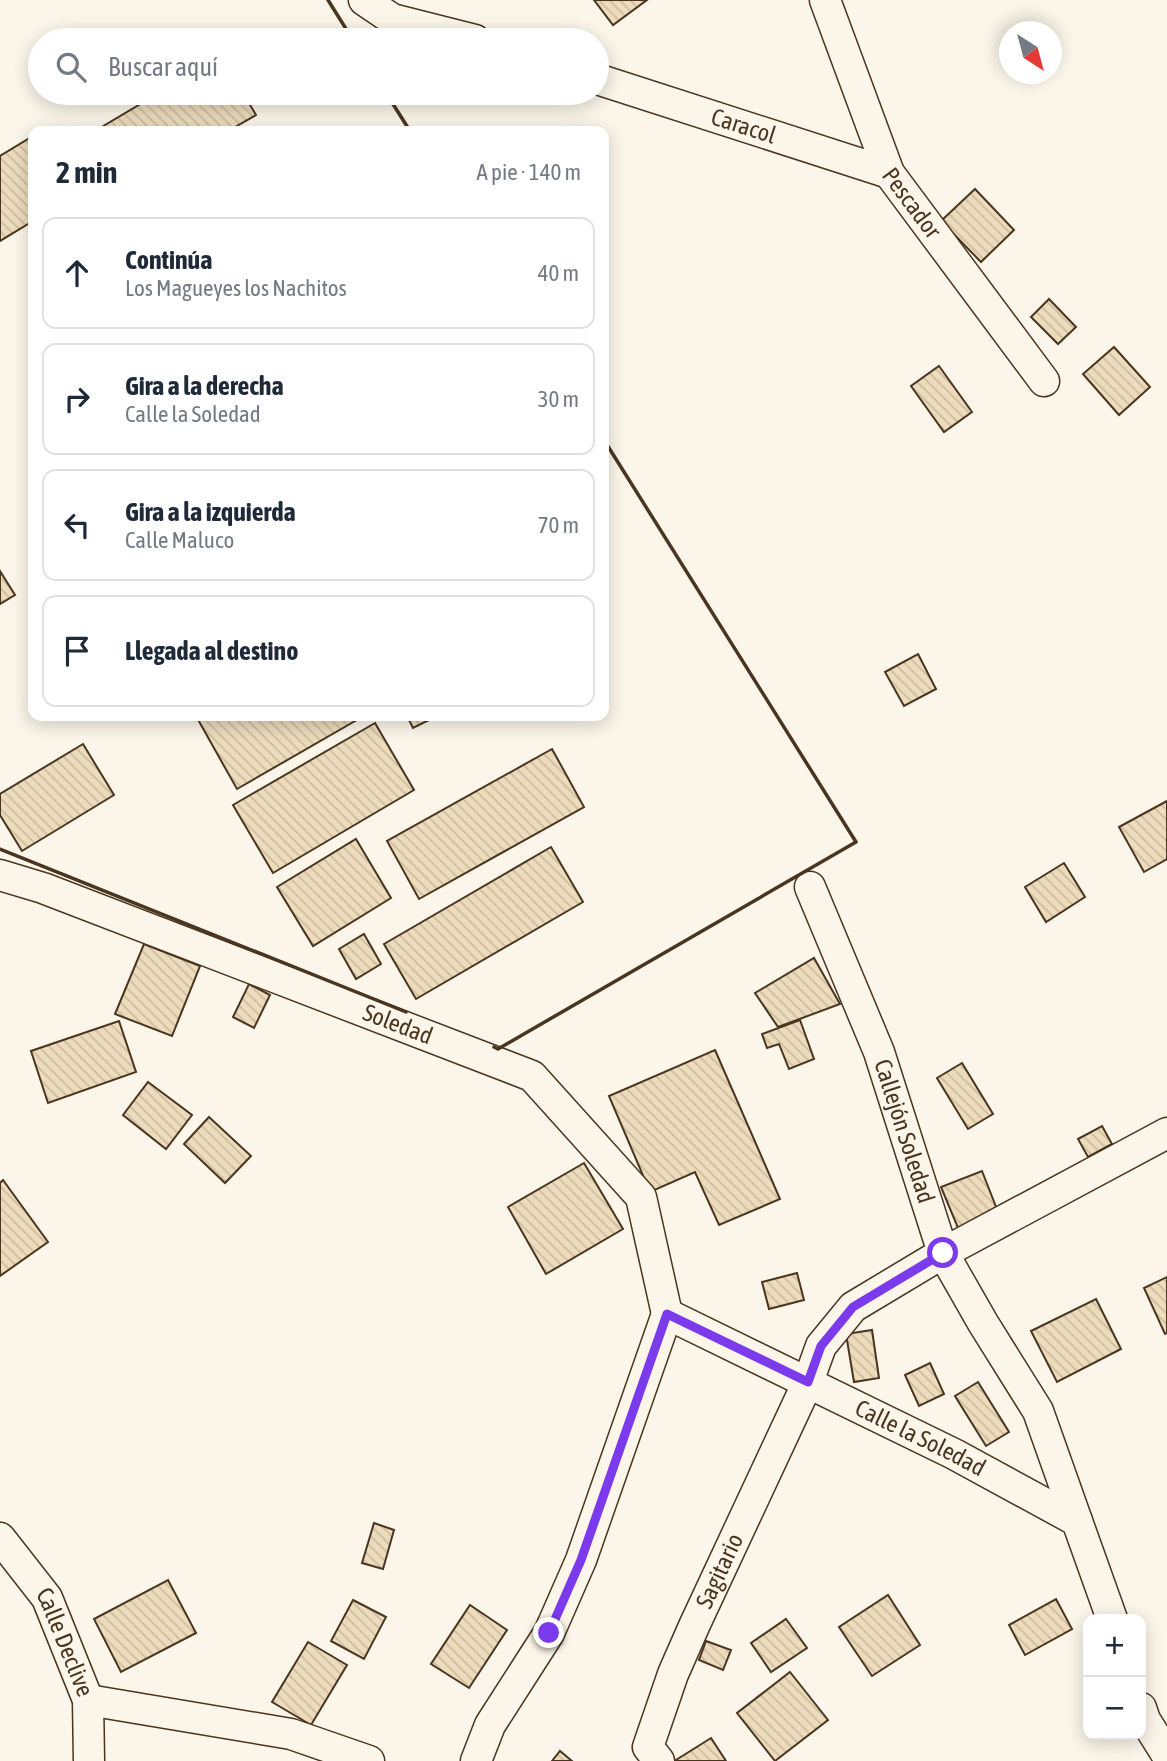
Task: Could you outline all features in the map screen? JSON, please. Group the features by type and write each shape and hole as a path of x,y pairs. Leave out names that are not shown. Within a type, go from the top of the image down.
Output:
{"street":[{"path":"363,0 392,19 428,28"},
{"name":"Pescador","path":"825,0 889,173 1044,381"},
{"name":"Caracol","path":"609,83 889,173"},
{"name":"Soledad","path":"0,876 43,888 532,1076 641,1197 667,1314"},
{"name":"Callejón Soledad","path":"810,887 879,1052 943,1253 1038,1411 1077,1521"},
{"name":"Sagitario","path":"647,1756 673,1675 808,1382 821,1346 853,1307 943,1253 1167,1133"},
{"path":"476,1761 491,1725 549,1633 581,1560 667,1314"},
{"name":"Calle la Soledad","path":"667,1314 954,1454 1077,1521"},
{"path":"1077,1521 1110,1614"},
{"name":"Calle Declive","path":"0,1538 47,1598 88,1700 89,1761"},
{"path":"88,1700 291,1734 369,1761"},
{"path":"1146,1723 1167,1755"}],"building":[{"path":"594,0 647,0 613,25"},
{"path":"139,105 250,105 256,115 237,126 103,126"},
{"path":"28,139 28,224 0,241 0,156"},
{"path":"975,189 1014,230 981,262 941,221"},
{"path":"1049,299 1076,327 1058,344 1031,317"},
{"path":"1114,347 1150,387 1119,415 1083,374"},
{"path":"939,366 972,412 944,432 911,386"},
{"path":"0,571 15,595 0,604"},
{"path":"918,654 936,689 904,706 885,672"},
{"path":"199,721 355,721 237,789"},
{"path":"410,721 427,721 413,728"},
{"path":"375,723 414,790 273,873 233,805"},
{"path":"83,744 114,795 22,851 0,815 0,794"},
{"path":"552,749 584,807 419,899 387,841"},
{"path":"1167,801 1167,859 1144,872 1119,827"},
{"path":"356,839 391,898 313,946 277,887"},
{"path":"551,847 583,902 416,999 384,944"},
{"path":"1064,863 1085,897 1046,922 1025,887"},
{"path":"364,934 381,964 356,979 339,949"},
{"path":"144,944 200,966 172,1036 115,1014"},
{"path":"814,958 840,1004 778,1027 755,993"},
{"path":"249,984 270,995 254,1028 233,1017"},
{"path":"800,1020 814,1059 789,1069 779,1044 767,1048 762,1034"},
{"path":"119,1021 136,1072 48,1103 31,1051"},
{"path":"715,1050 780,1199 719,1225 695,1172 650,1192 609,1096"},
{"path":"962,1063 993,1114 968,1129 937,1078"},
{"path":"148,1082 192,1115 166,1149 123,1115"},
{"path":"209,1117 251,1156 225,1183 184,1144"},
{"path":"1102,1126 1112,1144 1088,1157 1078,1139"},
{"path":"584,1163 623,1229 546,1274 508,1207"},
{"path":"982,1171 998,1212 958,1228 941,1187"},
{"path":"3,1180 48,1242 0,1276 0,1183"},
{"path":"797,1273 804,1300 769,1309 762,1282"},
{"path":"1167,1277 1167,1333 1165,1334 1144,1288"},
{"path":"1096,1299 1121,1349 1057,1382 1031,1331"},
{"path":"872,1330 879,1378 854,1382 846,1334"},
{"path":"930,1363 944,1394 919,1406 905,1375"},
{"path":"978,1382 1009,1432 986,1446 955,1396"},
{"path":"374,1523 394,1530 383,1569 362,1563"},
{"path":"168,1580 196,1633 121,1672 94,1619"},
{"path":"888,1595 920,1645 872,1676 839,1627"},
{"path":"1056,1599 1072,1629 1025,1655 1009,1625"},
{"path":"353,1600 386,1617 364,1659 331,1641"},
{"path":"470,1605 507,1630 469,1688 431,1664"},
{"path":"786,1619 807,1648 771,1672 751,1643"},
{"path":"706,1641 731,1650 723,1670 699,1660"},
{"path":"308,1642 347,1665 311,1725 272,1702"},
{"path":"790,1672 828,1720 775,1761 737,1713"},
{"path":"711,1738 726,1761 676,1761 676,1760"},
{"path":"560,1751 572,1761 552,1761"}],"wall":[{"path":"328,0 346,28"},
{"path":"394,105 407,126"},
{"path":"494,1047 498,1049 856,842 609,448"},
{"path":"0,849 406,1012"}],"route":[{"path":"549,1633 581,1560 667,1314 808,1382 821,1346 853,1307 943,1253"}]}
